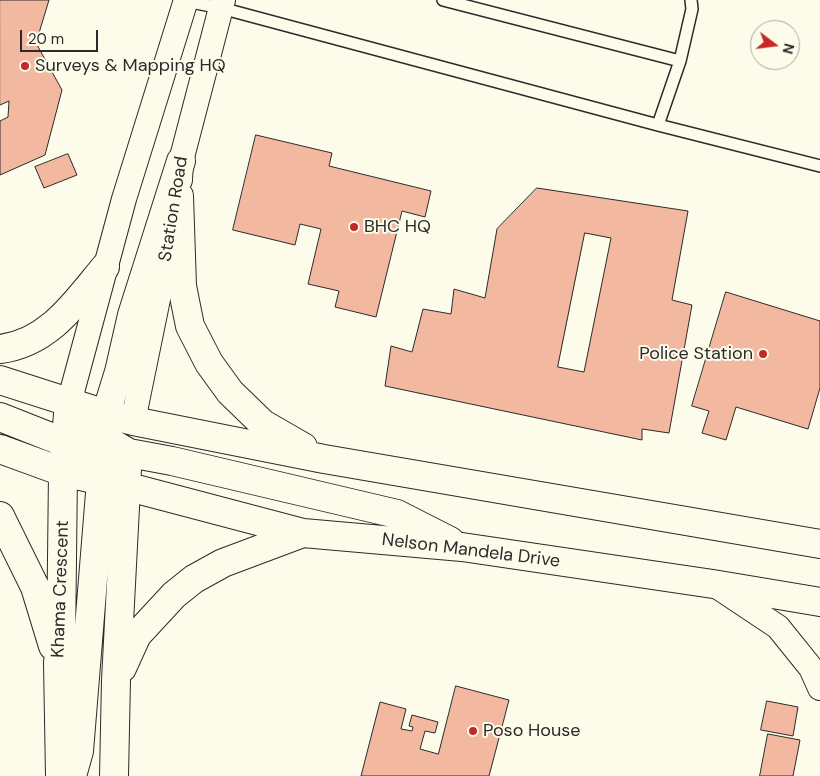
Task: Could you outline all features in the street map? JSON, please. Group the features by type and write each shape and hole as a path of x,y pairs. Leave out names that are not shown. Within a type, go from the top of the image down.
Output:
{"main road":[{"path":"72,776 79,751 104,452 132,315 180,160"},
{"path":"179,196 182,286 190,326 209,363 230,392 258,420 278,434 324,459"},
{"path":"0,349 12,347 30,339 64,317 106,267"},
{"path":"0,380 69,403 104,452"},
{"path":"0,417 104,452 172,461 397,514 462,547"},
{"path":"133,421 324,459 820,544"},
{"name":"Khama Crescent","path":"60,776 58,662 64,472 104,452 133,421"},
{"path":"0,449 64,472 104,452"},
{"name":"Khama Crescent","path":"104,452 116,680 114,776"},
{"name":"Nelson Mandela Drive","path":"104,452 304,533 462,547 713,584 820,602"},
{"path":"0,516 35,587 58,662"},
{"path":"116,680 137,635 174,595 194,579 222,563 304,533"}],"street":[{"path":"69,403 127,190 186,0"},
{"name":"Station Road","path":"133,421 179,196 180,160 222,4"},
{"path":"713,584 778,627 811,668 820,688"}],"lane":[{"path":"186,0 222,4 658,125 820,166"},
{"path":"446,0 680,61"},
{"path":"658,125 680,61 692,9 691,0"}],"building":[{"name":"Surveys & Mapping HQ","path":"0,0 49,0 36,43 62,90 45,155 0,175 0,121 8,117 9,101 0,105"},
{"name":"BHC HQ","path":"256,135 332,153 329,166 431,191 425,217 402,211 376,317 335,307 339,291 308,284 321,229 300,224 295,245 233,230"},
{"path":"68,154 77,175 44,188 35,167"},
{"path":"537,188 688,211 672,300 692,305 669,433 642,429 642,440 385,386 391,346 412,352 423,309 451,314 454,289 485,298 497,229","holes":["585,233 611,238 584,372 558,367"]},
{"name":"Police Station","path":"726,292 820,321 820,388 808,429 736,407 726,440 702,433 709,411 692,406"},
{"name":"Poso House","path":"456,686 509,700 489,776 361,776 380,702 406,709 401,729 412,731 413,727 409,726 412,715 438,722 435,733 425,731 420,749 438,754"},
{"path":"767,701 798,707 793,736 761,730"},
{"path":"768,734 800,740 793,776 760,776"}],"place":[{"name":"Surveys & Mapping HQ","path":"25,66"},
{"name":"BHC HQ","path":"354,227"},
{"name":"Police Station","path":"763,354"},
{"name":"Poso House","path":"473,731"}]}
